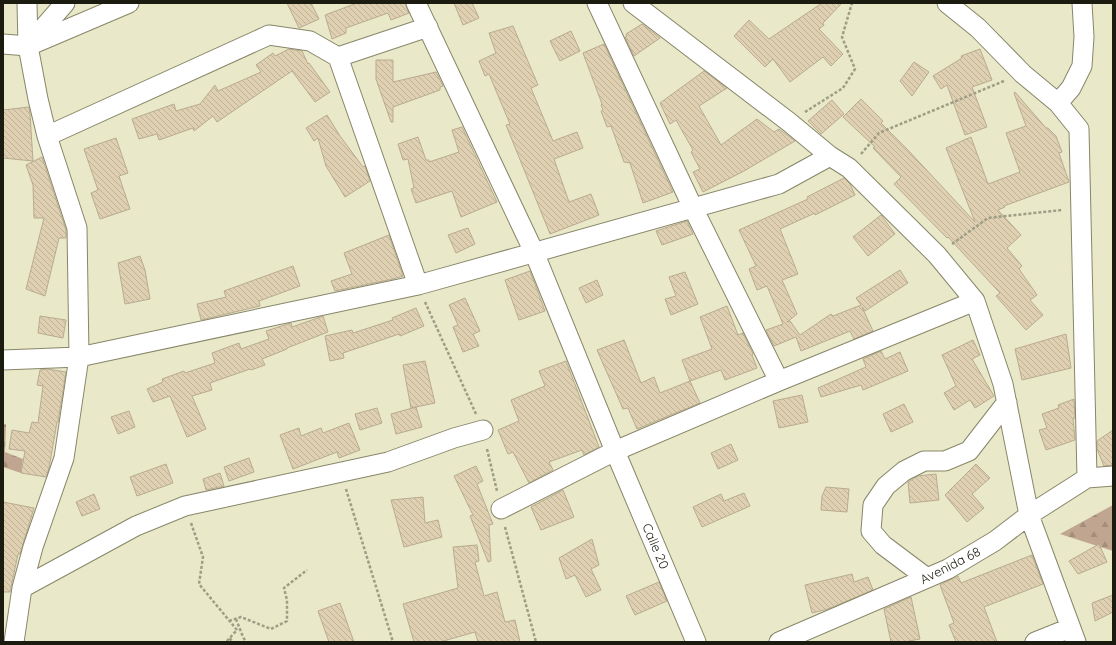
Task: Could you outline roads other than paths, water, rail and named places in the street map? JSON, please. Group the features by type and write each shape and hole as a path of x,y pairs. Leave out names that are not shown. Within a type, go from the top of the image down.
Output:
{"street":[{"path":"14,642 22,588 33,547 64,458 79,357 77,228 47,136 38,99 28,46 27,3"},
{"path":"28,46 65,3"},
{"path":"3,44 28,46 129,3"},
{"name":"Calle 20","path":"416,3 534,252 615,451 696,642"},
{"path":"597,3 693,208 779,381"},
{"path":"633,3 789,122 830,156 850,168 937,255 975,301 1003,384 1029,515 1073,635 1035,642"},
{"path":"947,3 978,28 1023,74 1058,103 1079,129 1087,478"},
{"path":"1058,103 1071,88 1082,66 1084,37 1082,3"},
{"path":"338,57 428,27"},
{"path":"47,136 269,35 310,41 338,57 418,285"},
{"path":"3,360 79,357 418,285 779,184 830,156"},
{"path":"501,509 615,451 779,381 975,301"},
{"path":"927,578 883,545 871,531 873,505 886,486 904,471 924,461 945,461 969,451 1007,402"},
{"path":"22,588 136,526 185,506 388,462 454,438 483,430"},
{"name":"Avenida 68","path":"779,642 948,569 995,541 1029,515 1087,478 1113,476"}]}
